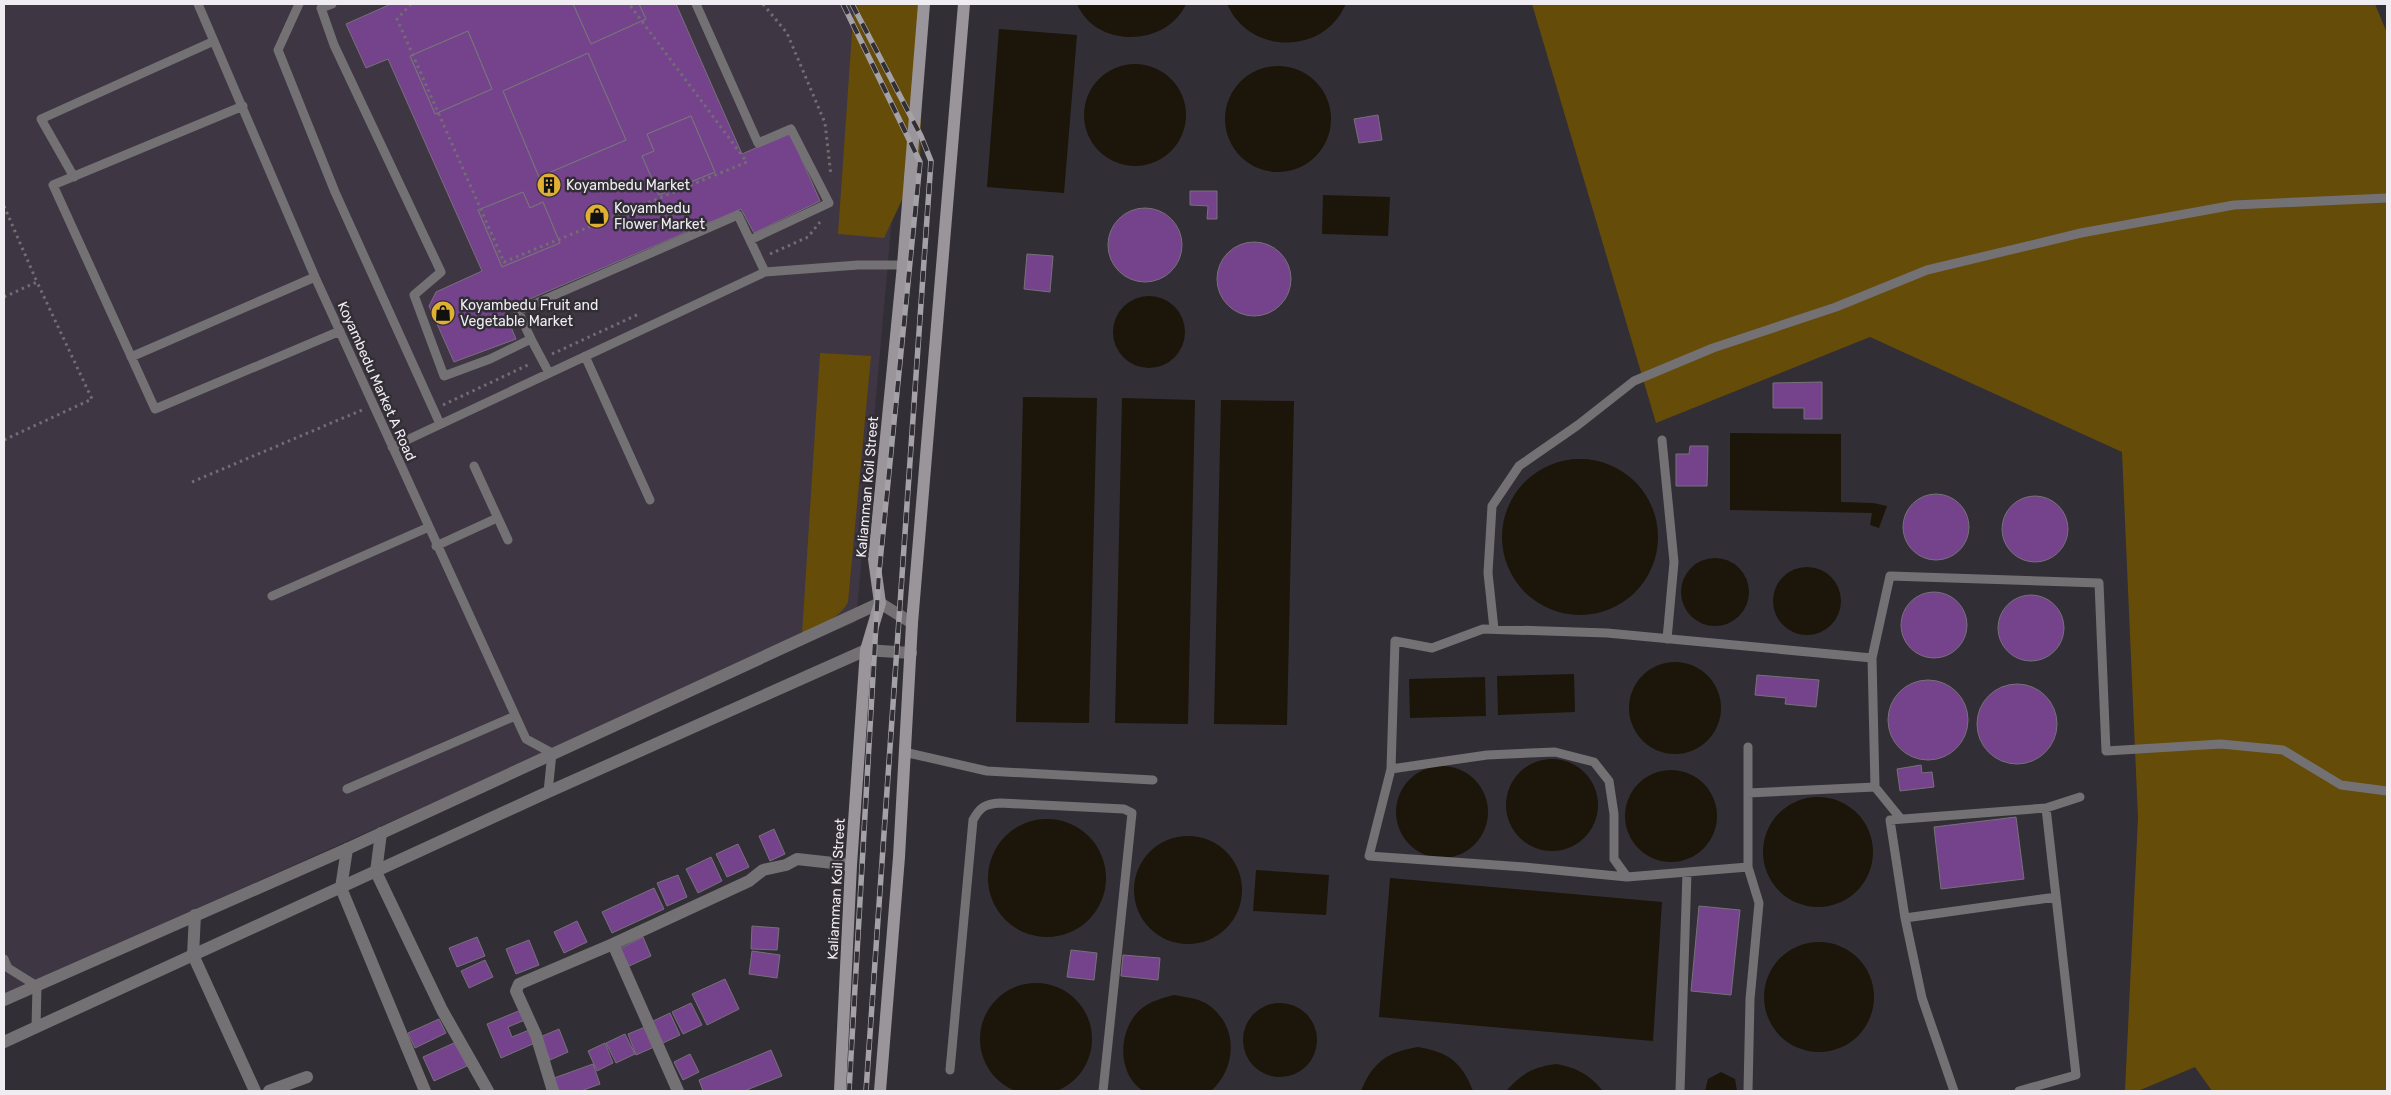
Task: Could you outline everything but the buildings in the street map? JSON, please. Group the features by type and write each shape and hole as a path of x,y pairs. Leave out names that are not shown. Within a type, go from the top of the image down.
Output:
{"main road":[{"name":"Kaliamman Koil Street","path":"840,1091 851,865 866,650 880,603 874,559 903,265 924,4"},
{"path":"880,1091 899,857 912,623 964,4"}],"street":[{"path":"4,1000 347,850 552,753 880,603 912,623"},
{"path":"4,1042 548,792 866,650 911,653"},
{"path":"381,833 376,872 442,1010 488,1091"},
{"path":"347,850 341,888 425,1091"},
{"path":"553,1091 536,1035 516,991 516,987 520,983 613,944 749,881 763,870 786,865 797,859 851,865"},
{"path":"195,915 193,955 254,1091"},
{"path":"613,944 678,1091"},
{"path":"269,1091 307,1077"}],"lane":[{"name":"Koyambedu Market A Road","path":"198,4 315,277 515,716 526,739 552,753"},
{"path":"299,4 278,50 335,192 440,424"},
{"path":"332,4 321,8 334,45 441,272 414,295 444,376 490,359 531,339"},
{"path":"696,4 758,144 791,129 829,203 750,240"},
{"path":"74,177 42,119 214,41"},
{"path":"243,106 53,185 155,409 340,331"},
{"path":"1494,630 1488,573 1492,506 1519,466 1578,425 1634,381 1713,348 1836,307 1927,270 2082,233 2234,205 2387,198"},
{"path":"548,373 518,311 738,215 765,272"},
{"path":"392,447 765,272 858,265 903,265"},
{"path":"131,357 315,277"},
{"path":"584,356 650,500"},
{"path":"1662,440 1674,562 1667,639"},
{"path":"474,466 508,540"},
{"path":"436,546 497,518"},
{"path":"272,596 429,527"},
{"path":"1901,819 1875,787 1872,658 1890,576 2099,583 2106,750 2221,744 2283,750 2341,785 2387,791"},
{"path":"1748,867 1627,877 1524,866 1370,856 1391,769 1395,642 1432,648 1483,629 1607,633 1872,658"},
{"path":"347,789 515,716"},
{"path":"1748,746 1748,867 1759,903 1750,999 1748,1091"},
{"path":"904,752 987,771 1152,780"},
{"path":"1391,769 1487,755 1555,752 1594,762 1609,781 1614,814 1614,859 1627,877"},
{"path":"548,792 552,753"},
{"path":"1748,793 1875,787"},
{"path":"1954,1091 1922,998 1905,918 1890,820 2046,808 2080,797"},
{"path":"950,1070 973,820 979,809 990,804 1000,803 1124,809 1132,814 1103,1091"},
{"path":"2019,1091 2076,1075 2046,808"},
{"path":"1680,1091 1687,872"},
{"path":"1905,918 2056,897"},
{"path":"4,959 8,968 36,986 36,1028"}],"path":[{"path":"411,4 397,19 504,262 747,162 629,4"},
{"path":"4,206 37,282 92,398 4,440"},
{"path":"4,297 37,282"},
{"path":"192,482 365,408"}],"shaded area":[{"name":"Koyambedu Fruit and Vegetable Market","path":"4,4 911,4 856,622 479,782 4,995"},
{"path":"854,4 924,4 920,162 884,238 838,234"},
{"path":"1077,4 1186,4 1177,18 1164,28 1148,35 1132,37 1115,35 1099,29 1086,19"},
{"path":"1227,4 1346,4 1326,30 1314,37 1301,41 1287,42 1273,41 1247,30"},
{"path":"1532,4 2375,4 2387,33 2387,1091 2212,1091 2195,1067 2138,1091 2125,1091 2138,818 2122,452 1870,337 1656,423"},
{"path":"999,29 1077,35 1064,193 987,187"},
{"path":"1135,64 1155,68 1171,79 1182,95 1186,115 1182,135 1171,151 1155,162 1135,166 1115,162 1099,151 1088,135 1084,115 1088,95 1099,79 1115,68"},
{"path":"1278,66 1298,70 1315,82 1327,99 1331,119 1327,139 1315,156 1298,168 1278,172 1258,168 1241,156 1229,139 1225,119 1229,99 1241,82 1258,70"},
{"path":"1323,195 1390,197 1388,236 1322,234"},
{"path":"1149,296 1169,302 1179,312 1185,332 1179,352 1169,362 1149,368 1129,362 1119,352 1113,332 1119,312 1129,302"},
{"path":"820,353 871,356 848,602 834,618 802,634"},
{"path":"1023,397 1097,398 1089,723 1016,722"},
{"path":"1122,398 1195,400 1188,724 1115,723"},
{"path":"1221,400 1294,401 1287,725 1214,724"},
{"path":"1730,433 1841,434 1841,502 1873,503 1887,506 1879,528 1870,525 1872,513 1730,510"},
{"path":"1572,459 1588,459 1603,462 1617,468 1630,476 1641,487 1655,514 1658,537 1657,552 1649,574 1641,587 1630,598 1603,612 1588,615 1572,615 1557,612 1543,606 1530,598 1519,587 1505,560 1502,545 1502,529 1505,514 1511,500 1519,487 1530,476 1557,462"},
{"path":"1715,558 1728,561 1739,568 1746,579 1749,592 1746,605 1739,616 1728,623 1715,626 1702,623 1691,616 1684,605 1681,592 1684,579 1691,568 1702,561"},
{"path":"1807,567 1820,570 1831,577 1838,588 1841,601 1838,614 1831,625 1820,632 1807,635 1794,632 1783,625 1776,614 1773,601 1776,588 1783,577 1794,570"},
{"path":"1675,662 1692,666 1707,676 1717,691 1721,708 1717,725 1707,740 1692,750 1675,754 1658,750 1643,740 1633,725 1629,708 1633,691 1643,676 1658,666"},
{"path":"1574,674 1575,712 1498,715 1497,676"},
{"path":"1485,677 1486,716 1410,718 1409,679"},
{"path":"1552,759 1569,763 1584,773 1594,788 1598,805 1594,822 1584,837 1569,847 1552,851 1535,847 1520,837 1510,822 1506,805 1510,788 1520,773 1535,763"},
{"path":"1442,766 1459,770 1474,780 1484,795 1488,812 1484,829 1474,844 1459,854 1442,858 1425,854 1410,844 1400,829 1396,812 1400,795 1410,780 1425,770"},
{"path":"1671,770 1688,774 1703,784 1713,799 1717,816 1713,833 1703,848 1688,858 1671,862 1654,858 1639,848 1629,833 1625,816 1629,799 1639,784 1654,774"},
{"path":"1818,797 1839,801 1857,813 1869,831 1873,852 1869,873 1857,891 1839,903 1818,907 1797,903 1779,891 1767,873 1763,852 1767,831 1779,813 1797,801"},
{"path":"1047,819 1070,823 1089,836 1102,855 1106,878 1102,901 1089,920 1070,933 1047,937 1024,933 1005,920 992,901 988,878 992,855 1005,836 1024,823"},
{"path":"1188,836 1209,840 1226,852 1238,869 1242,890 1238,911 1226,928 1209,940 1188,944 1167,940 1150,928 1138,911 1134,890 1138,869 1150,852 1167,840"},
{"path":"1256,870 1329,875 1326,915 1253,911"},
{"path":"1390,878 1662,902 1653,1041 1379,1017"},
{"path":"1819,942 1840,946 1858,958 1870,976 1874,997 1870,1018 1858,1036 1840,1048 1819,1052 1798,1048 1780,1036 1768,1018 1764,997 1768,976 1780,958 1798,946"},
{"path":"1036,983 1058,987 1076,999 1088,1017 1092,1039 1088,1061 1076,1079 1058,1091 1036,1095 1014,1091 996,1079 984,1061 980,1039 984,1017 996,999 1014,987"},
{"path":"1174,995 1195,999 1207,1004 1225,1023 1231,1047 1230,1059 1220,1082 1211,1091 1143,1091 1134,1083 1128,1073 1124,1062 1124,1039 1133,1018 1141,1009 1149,1004"},
{"path":"1273,1003 1287,1003 1301,1009 1311,1019 1317,1033 1315,1054 1301,1071 1287,1077 1273,1077 1259,1071 1249,1061 1243,1047 1243,1033 1249,1019 1259,1009"},
{"path":"1418,1047 1438,1052 1453,1060 1464,1073 1473,1091 1361,1091 1371,1073 1382,1060 1398,1052"},
{"path":"1556,1064 1582,1073 1593,1080 1603,1091 1506,1091 1528,1072"},
{"path":"1721,1072 1735,1079 1737,1091 1705,1091 1708,1079"}],"railway":[{"path":"843,4 920,162 879,572 849,1091"},
{"path":"852,4 921,136 931,161 866,1091"}],"place":[{"name":"Koyambedu Market","path":"549,185"},
{"name":"Koyambedu Flower Market","path":"597,216"},
{"name":"Koyambedu Fruit and Vegetable Market","path":"443,313"}]}
